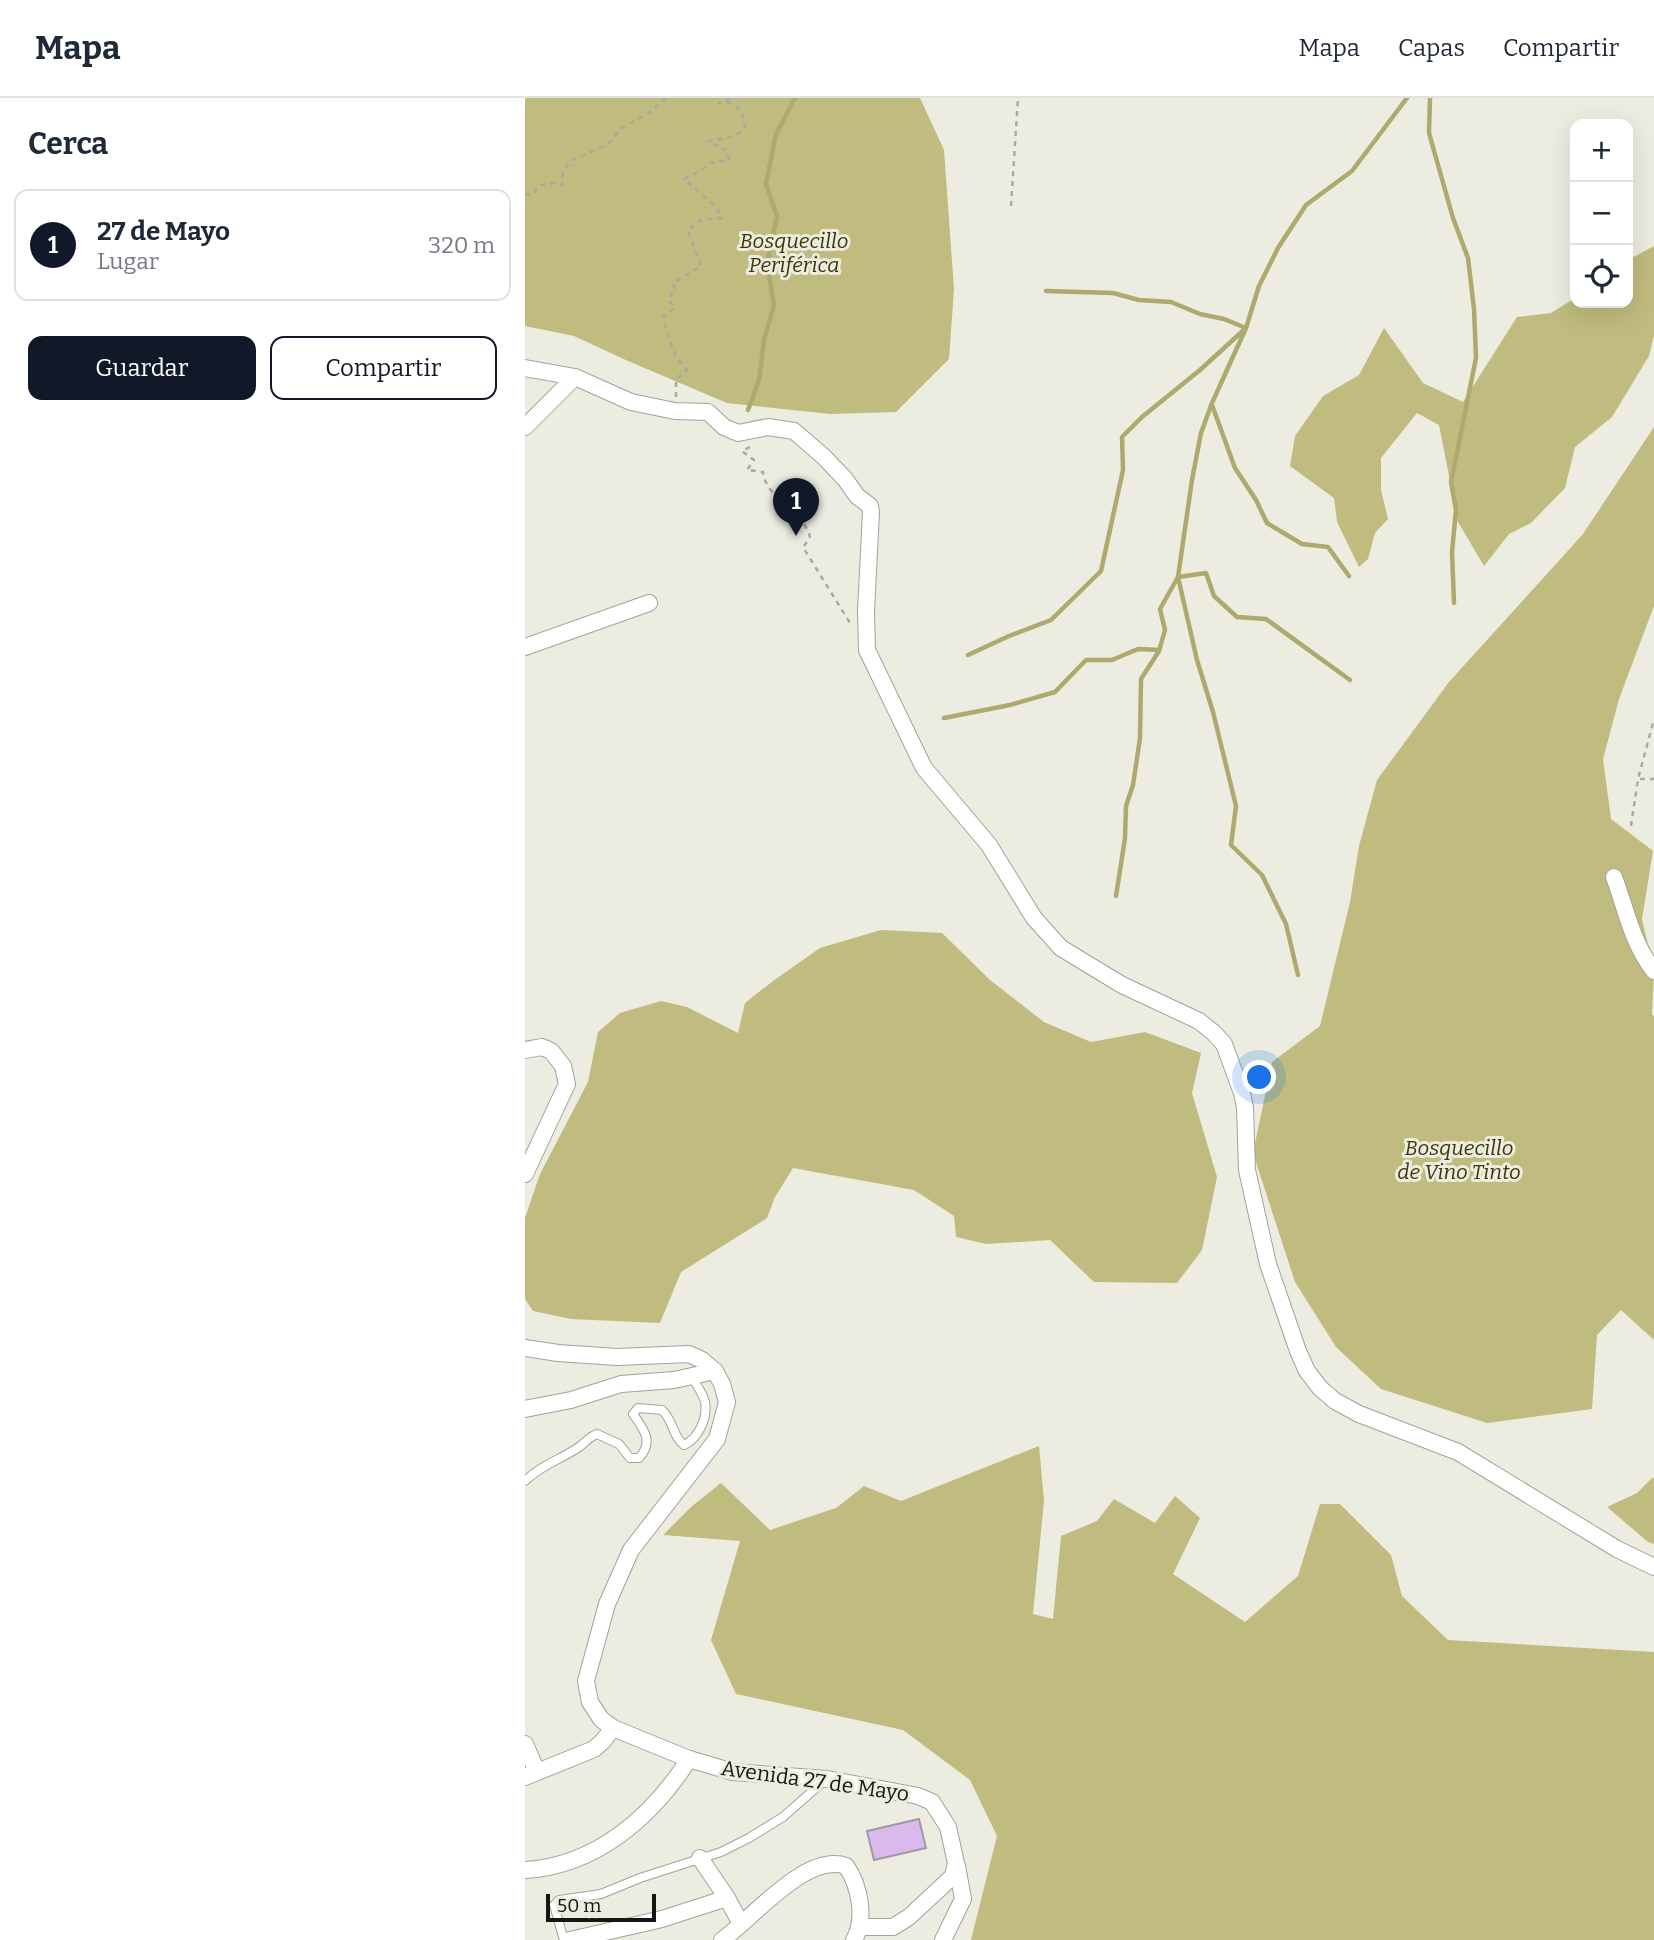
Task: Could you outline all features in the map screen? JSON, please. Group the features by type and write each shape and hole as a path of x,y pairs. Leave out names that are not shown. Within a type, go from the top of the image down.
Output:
{"street":[{"path":"525,368 575,377 631,402 675,411 708,412 724,427 737,433 768,427 794,431 845,479 856,496 870,506 871,512 866,611 867,650 925,768 989,845 1034,918 1061,948 1122,985 1199,1021 1224,1044 1245,1108 1247,1170 1268,1264 1298,1351 1319,1388 1335,1401 1359,1414 1458,1452 1617,1549 1654,1567"},
{"path":"525,427 575,377"},
{"path":"525,646 649,603"},
{"path":"1614,877 1638,946 1654,971"},
{"path":"525,1050 542,1047 551,1051 563,1066 567,1084 525,1174"},
{"path":"525,1348 617,1357 689,1354 715,1371"},
{"path":"525,1409 571,1400 621,1384 674,1380 715,1371"},
{"name":"Avenida 27 de Mayo","path":"715,1371 727,1402 717,1439 631,1550 607,1604 591,1657 586,1681 590,1702 601,1718 613,1728 688,1759 733,1772 827,1779 918,1796 932,1802 948,1827 963,1899 943,1940"},
{"path":"525,1744 531,1775 594,1749 613,1728"},
{"path":"525,1870 559,1865 608,1844 622,1835 657,1803 688,1759"},
{"path":"700,1858 741,1924"},
{"path":"722,1940 796,1878 822,1866 842,1864 849,1869 855,1885 857,1934 893,1927 946,1885 953,1876 956,1863"},
{"path":"570,1940 662,1919 727,1898"}],"lane":[{"path":"525,1481 536,1470 569,1453 597,1434 619,1444 630,1458 639,1458 646,1451 647,1442 646,1432 633,1414 638,1408 662,1410 673,1423 678,1441 684,1445 688,1444 696,1437 705,1410 705,1400 691,1376"},
{"path":"564,1940 554,1905 559,1900 601,1894 721,1852 783,1817 827,1779"}],"path":[{"path":"525,194 532,195 540,185 562,185 563,172 570,161 607,145 622,128 650,112 666,98"},
{"path":"675,411 676,379 687,370 672,348 663,317 675,307 668,300 675,289 673,283 701,266 688,230 701,220 722,218 716,207 684,180 709,163 729,160 727,151 708,141 730,138 742,132 745,126 743,114 733,103 719,103 733,98"},
{"path":"1011,206 1018,98"},
{"path":"755,443 742,451 754,460 747,470 763,472 764,481 794,516 805,523 810,538 803,547 849,618 852,628"},
{"path":"1631,826 1638,779 1654,719"},
{"path":"1638,779 1654,779"}],"green space":[{"name":"Bosquecillo Periférica","path":"525,98 920,98 944,150 954,289 949,359 896,412 830,414 727,403 574,336 525,326"},
{"path":"1654,246 1654,335 1649,356 1612,417 1575,447 1565,488 1531,523 1509,534 1484,566 1458,522 1439,425 1417,413 1381,458 1381,490 1388,519 1375,533 1368,559 1359,567 1337,522 1334,498 1290,466 1295,436 1323,396 1359,375 1384,328 1423,383 1463,402 1517,317 1551,313 1570,301 1570,308 1633,308 1633,257"},
{"name":"Bosquecillo de Vino Tinto","path":"1654,427 1654,606 1619,699 1603,759 1611,819 1653,851 1642,919 1654,971 1654,1340 1621,1310 1597,1335 1592,1409 1487,1423 1381,1389 1336,1347 1295,1282 1253,1153 1272,1062 1320,1026 1350,902 1359,846 1377,780 1449,682 1583,534"},
{"path":"881,930 942,933 990,980 1044,1022 1091,1042 1145,1032 1201,1053 1192,1093 1217,1177 1202,1250 1177,1283 1094,1282 1050,1240 986,1244 956,1237 954,1216 914,1190 793,1168 775,1197 767,1218 681,1272 660,1323 571,1319 533,1311 525,1299 525,1218 540,1174 588,1082 598,1032 620,1013 661,1001 687,1007 738,1033 745,1003 773,981 820,948"},
{"path":"1039,1446 1044,1501 1033,1614 1053,1619 1061,1536 1097,1521 1114,1499 1155,1523 1175,1496 1200,1518 1173,1574 1245,1622 1298,1576 1320,1504 1340,1504 1391,1555 1402,1596 1448,1640 1654,1652 1654,1940 971,1940 997,1836 970,1780 903,1730 736,1694 711,1640 740,1541 663,1535 691,1507 721,1483 770,1530 836,1508 864,1486 901,1501"},
{"path":"1652,1478 1654,1544 1648,1542 1607,1507 1637,1493"}],"building":[{"path":"919,1819 926,1848 874,1860 867,1831"}],"waterway":[{"path":"748,410 759,380 764,340 774,305 767,264 777,216 766,184 776,134 795,98"},
{"path":"1298,975 1286,924 1262,875 1231,845 1236,806 1178,577 1201,433 1246,328 1259,286 1278,248 1306,205 1352,171 1407,98"},
{"path":"1430,98 1429,133 1453,218 1468,258 1474,309 1476,358 1451,482 1456,510 1452,552 1454,603"},
{"path":"968,655 1051,620 1101,571 1123,470 1122,437 1246,328 1171,302 1139,300 1113,293 1046,291"},
{"path":"1212,405 1235,468 1267,523 1302,544 1328,547 1349,576"},
{"path":"1116,896 1125,838 1126,806 1133,785 1140,738 1141,679 1159,651 1165,630 1160,609 1178,577 1206,573 1214,596 1237,617 1266,619 1350,680"},
{"path":"944,718 1010,705 1055,692 1086,660 1112,660 1138,649 1159,650"}],"place":[{"name":"27 de Mayo","path":"796,536"}]}
